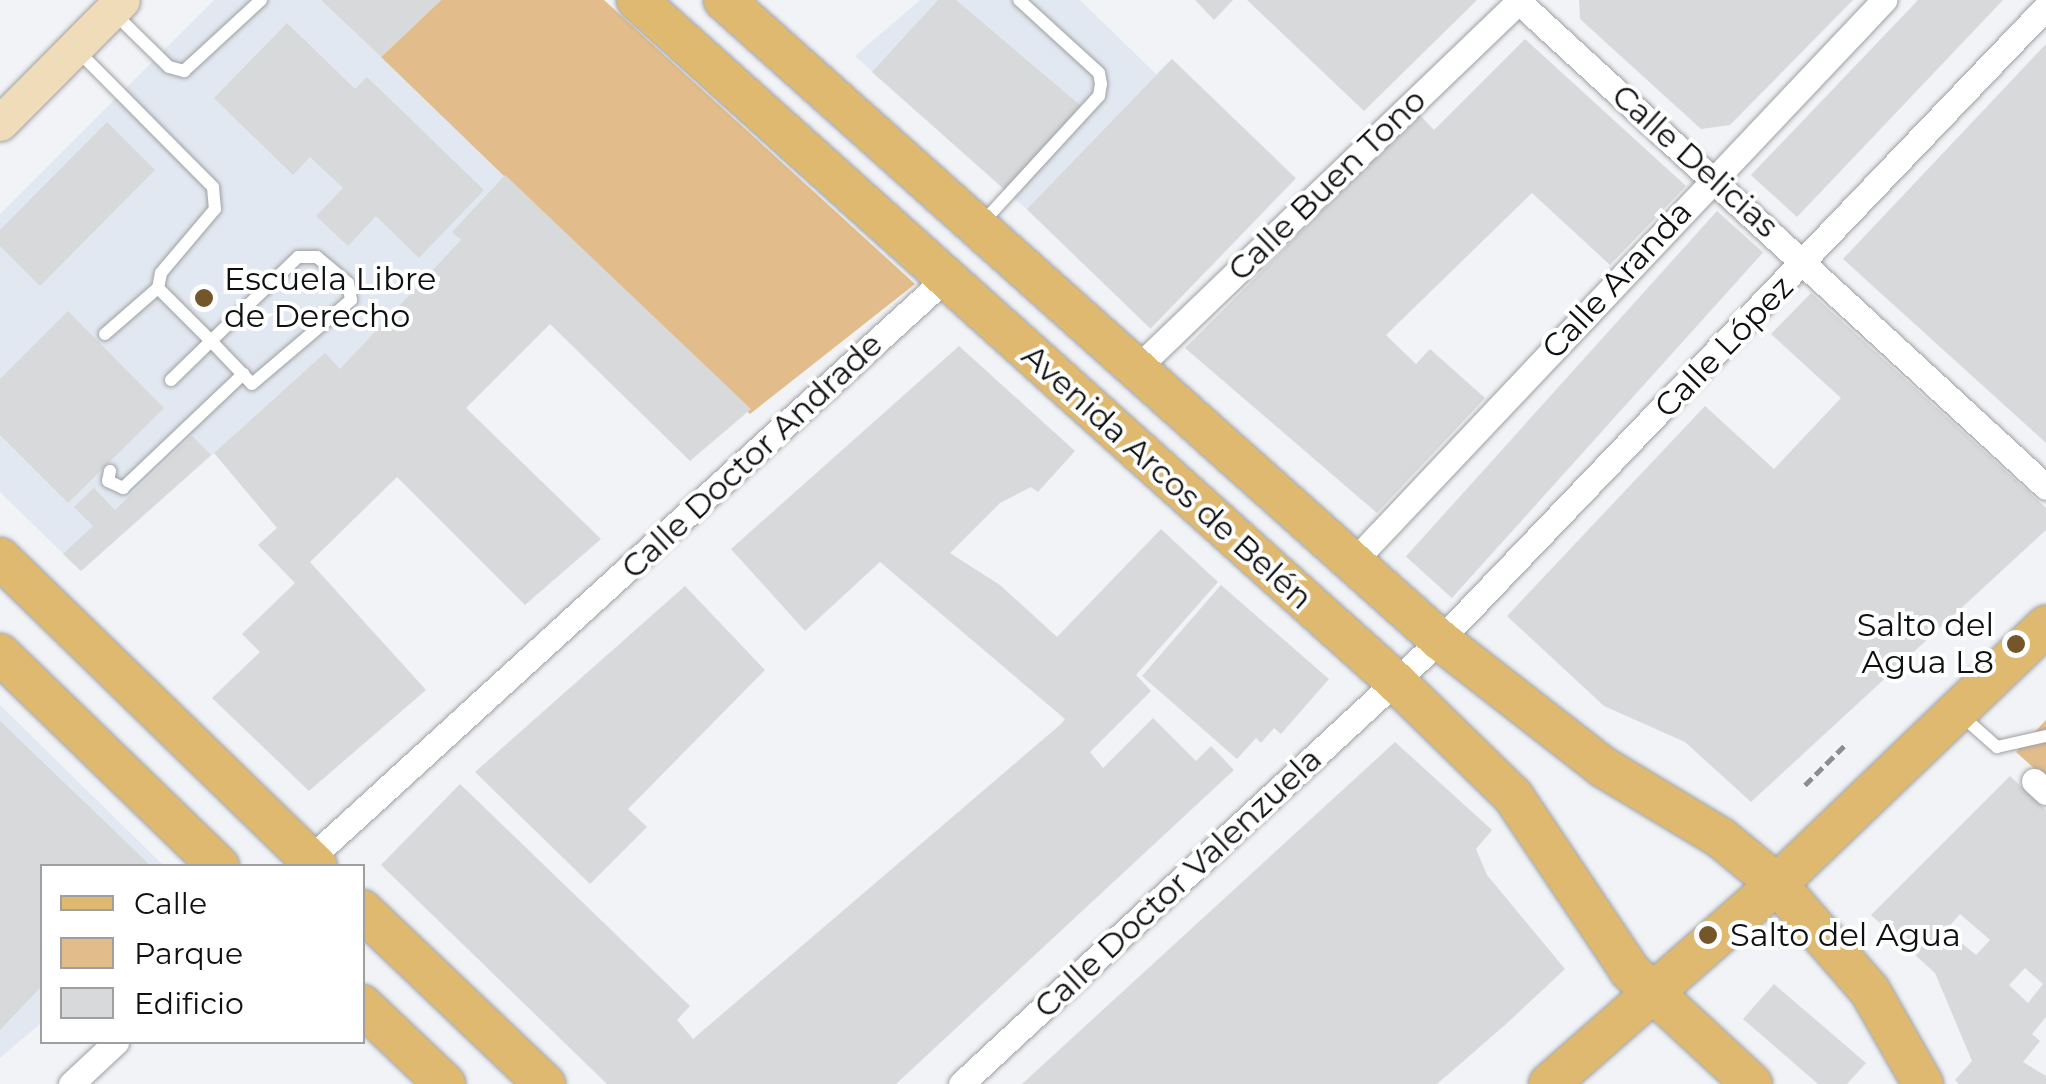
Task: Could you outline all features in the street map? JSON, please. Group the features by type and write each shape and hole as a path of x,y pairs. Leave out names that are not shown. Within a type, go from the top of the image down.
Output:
{"main road":[{"name":"Avenida Arcos de Belén","path":"637,0 1396,682 1513,796 1600,931 1651,995 1752,1084"},
{"name":"Avenida Arcos de Belén","path":"724,0 1440,640 1588,756 1721,838 1777,884 1870,991 1924,1084"},
{"path":"0,123 116,5"},
{"path":"0,558 310,864"},
{"path":"1549,1084 1777,884 2046,626"},
{"path":"0,654 217,864"},
{"path":"365,913 546,1084"},
{"path":"365,1008 444,1084"}],"street":[{"name":"Calle Delicias","path":"1518,0 1714,176 2046,487"},
{"name":"Calle Buen Tono","path":"1135,370 1518,0"},
{"name":"Calle Aranda","path":"1352,563 1884,0"},
{"name":"Calle López","path":"1396,682 1806,262 2046,7"},
{"name":"Calle Doctor Andrade","path":"310,864 946,278"},
{"name":"Calle Doctor Valenzuela","path":"961,1084 1396,682"},
{"path":"71,1084 114,1044"}],"lane":[{"path":"116,5 168,67 184,71 261,0"},
{"path":"978,228 1098,96 1101,84 1098,73 1019,0"},
{"path":"74,48 212,187 216,209 161,272 158,288 105,334"},
{"path":"158,288 211,341 252,384 352,300 348,283 317,257 298,257 211,341 171,380"},
{"path":"110,471 108,482 123,488 242,374"},
{"path":"1957,711 1997,747 2046,736"}],"path":[{"path":"1805,785 1845,744"}],"shaded area":[{"name":"Escuela Libre de Derecho","path":"214,0 321,0 505,175 453,232 461,241 341,371 325,355 81,571 0,492 0,214"},
{"path":"920,0 1080,0 1156,74 1172,59 1296,178 1150,319 855,56"},
{"path":"0,705 162,864 40,864 40,1024 0,1058"}],"green space":[{"path":"441,0 604,0 915,284 750,414 381,57"},
{"path":"2046,720 2046,779 2016,752"}],"building":[{"path":"321,0 441,0 381,57"},
{"path":"938,0 956,0 1081,106 1005,190 872,72"},
{"path":"1195,0 1233,0 1214,20"},
{"path":"1247,0 1477,0 1364,111"},
{"path":"1579,0 1853,0 1730,125 1701,129 1580,19"},
{"path":"1918,0 2003,0 1797,217 1751,175"},
{"path":"287,23 355,89 367,77 484,190 419,258 376,216 348,246 316,216 343,188 310,157 293,175 214,98"},
{"path":"1525,39 1686,186 1610,265 1532,193 1386,335 1416,364 1430,349 1485,398 1377,513 1185,348 1419,114 1434,130"},
{"path":"2046,44 2046,443 1843,259"},
{"path":"1172,59 1296,178 1151,329 1027,209"},
{"path":"107,122 155,170 40,286 0,246 0,230"},
{"path":"505,175 751,409 690,461 550,324 466,408 601,539 525,605 397,477 310,562 426,690 309,791 212,698 260,652 242,634 295,583 258,545 277,528 214,453 325,353 340,369 461,240 452,232"},
{"path":"1717,211 1763,252 1452,598 1406,557"},
{"path":"1811,293 2046,508 2046,530 1751,802 1685,742 1604,706 1507,616 1705,406 1774,469 1841,398 1771,334"},
{"path":"68,311 164,408 68,503 0,435 0,379"},
{"path":"959,346 1075,451 1038,492 1031,487 1000,503 950,553 1000,585 1057,637 1161,529 1218,582 1136,675 1151,691 1090,752 1103,768 1153,718 1196,761 1211,746 1234,770 896,1084 607,1084 381,865 460,784 690,1006 677,1020 693,1039 1061,724 1065,719 880,562 805,631 731,549"},
{"path":"192,436 211,455 81,571 63,554 93,526 74,507 94,488 115,510"},
{"path":"1221,585 1329,679 1281,734 1274,728 1261,743 1256,738 1237,759 1142,676"},
{"path":"685,586 765,670 628,809 647,827 590,884 475,772"},
{"path":"0,721 149,864 40,864 40,988 0,1030"},
{"path":"1395,742 1492,830 1476,849 1487,875 1565,969 1505,1025 1437,1084 1022,1084"},
{"path":"2010,776 2046,810 2046,1017 2032,1034 2040,1041 2023,1062 2046,1076 2046,1084 1959,1084 1955,1080 1972,1061 1935,973 1871,915","holes":["1960,914 1990,940 1976,955 1946,930","2025,968 2043,984 2028,1003 2009,985"]},
{"path":"1774,984 1866,1063 1847,1084 1818,1084 1743,1019"}],"place":[{"name":"Escuela Libre de Derecho","path":"204,298"},
{"name":"Salto del Agua L8","path":"2016,644"},
{"name":"Salto del Agua","path":"1708,935"}]}
